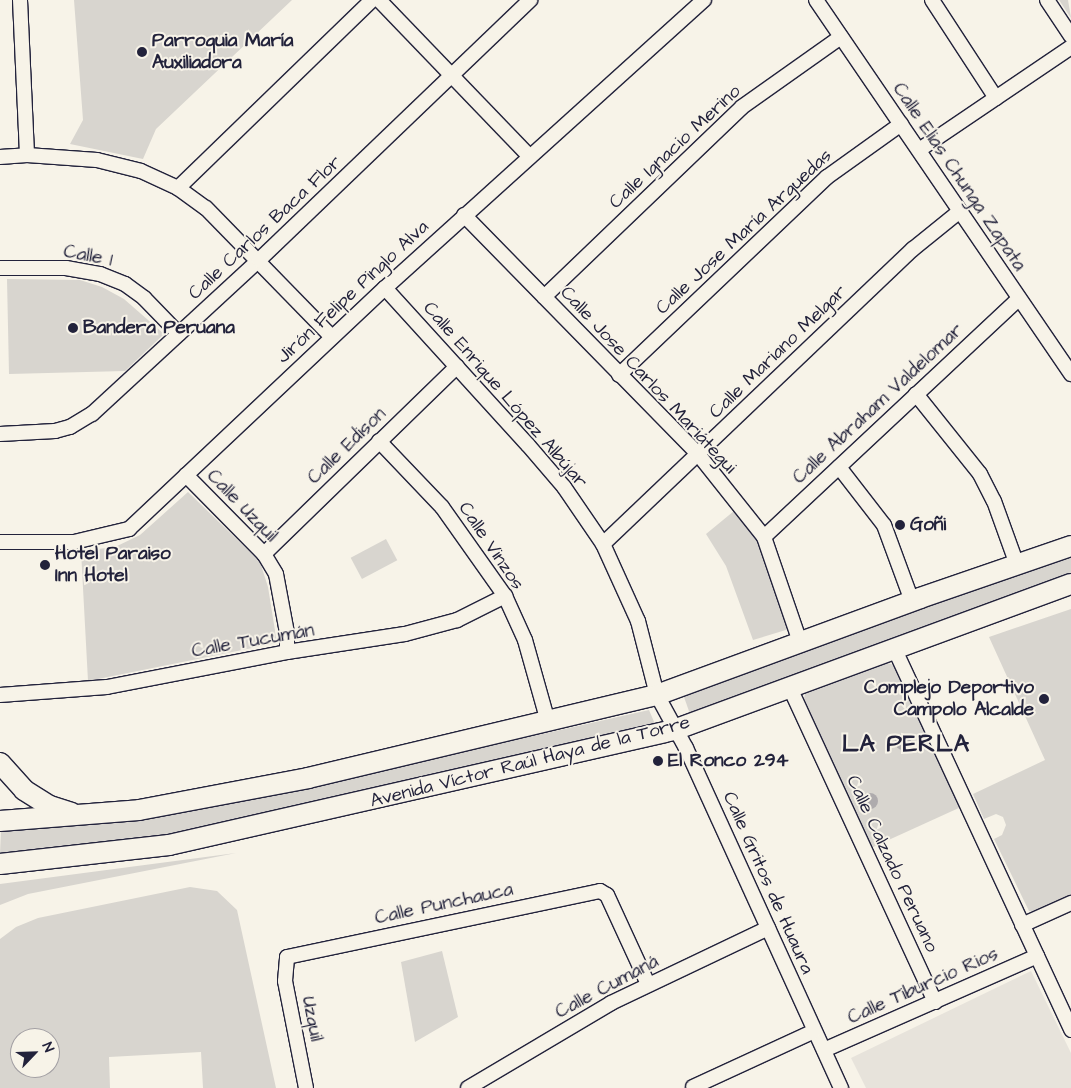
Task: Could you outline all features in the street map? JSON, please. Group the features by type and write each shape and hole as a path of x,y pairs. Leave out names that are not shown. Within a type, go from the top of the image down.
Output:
{"main road":[{"name":"Avenida Víctor Raúl Haya de la Torre","path":"0,821 83,817 139,810 308,778 657,695 912,601 1071,546"},
{"name":"Avenida Víctor Raúl Haya de la Torre","path":"0,864 168,845 674,730 1071,584"},
{"path":"0,763 24,790 36,798 83,817"}],"street":[{"path":"20,0 27,155"},
{"path":"178,188 372,0"},
{"path":"379,0 529,156"},
{"name":"Calle Carlos Baca Flor","path":"0,434 56,431 82,421 259,260 530,0"},
{"name":"Calle Elias Chunga Zapata","path":"816,0 1071,374"},
{"path":"932,0 996,98"},
{"path":"1046,0 1071,36"},
{"name":"Jirón Felipe Pinglo Alva","path":"0,542 74,542 110,536 129,529 332,337 699,2"},
{"name":"Calle Ignacio Merino","path":"544,297 742,107 841,37"},
{"path":"918,150 1071,48"},
{"name":"Calle Jose María Arguedas","path":"619,375 827,177 901,124"},
{"path":"0,157 27,155 97,160 141,171 178,188 206,208 259,260 332,337"},
{"name":"Calle Mariano Melgar","path":"604,544 913,249 960,211"},
{"name":"Calle Jose Carlos Mariátegui","path":"464,216 698,454 764,537 800,642"},
{"name":"Calle 1","path":"0,268 66,268 100,274 125,284 144,298 179,334"},
{"name":"Calle Enrique López Albújar","path":"385,288 564,487 604,544 638,621 657,695"},
{"name":"Calle Abraham Valdelomar","path":"764,537 1019,298"},
{"name":"Calle Edison","path":"264,554 457,366"},
{"path":"916,394 980,474 994,501 1017,565"},
{"name":"Calle Vinzos","path":"379,441 442,507 505,596 525,640 548,722"},
{"path":"839,467 884,525 912,601"},
{"name":"Calle Uzquil","path":"186,475 264,554 276,574 287,633 287,652"},
{"name":"Calle Tucumán","path":"0,695 107,687 287,652 405,634 457,620 505,596"},
{"path":"895,650 1071,1030"},
{"name":"Calle Calzado Peruano","path":"790,688 935,1002"},
{"name":"Calle Gritos de Huaura","path":"657,695 674,730 686,748 814,1031 842,1088"},
{"name":"Calle Punchauca","path":"287,957 593,891 607,894 648,984"},
{"path":"1022,925 1071,903"},
{"name":"Calle Cumaná","path":"468,1088 648,984 768,928"},
{"name":"Calle Tiburcio Rios","path":"824,1050 1037,956"},
{"name":"Uzquil","path":"287,957 285,981 306,1088"},
{"path":"693,1087 814,1031"}],"shaded area":[{"path":"74,0 292,0 156,129 143,159 70,144 83,120"},
{"path":"1059,0 1068,0 1071,18"},
{"path":"7,279 80,280 102,287 124,299 164,334 125,371 9,374"},
{"path":"188,492 260,562 268,587 277,643 88,681 81,551 115,547 140,535"},
{"path":"734,511 757,540 789,629 753,640 726,566 706,534"},
{"path":"386,539 397,560 362,579 351,558"},
{"path":"1071,558 1071,574 690,714 684,697 934,603"},
{"name":"Complejo Deportivo Campolo Alcalde","path":"1071,609 1071,895 1034,912 1029,911 994,839 1002,835 1006,825 1003,817 996,814 984,819 973,794 1045,760 989,637"},
{"path":"888,663 896,666 961,807 871,848 804,699 805,694"},
{"path":"649,710 655,724 181,833 0,853 1,831 121,822 339,780"},
{"path":"903,734 909,736 911,742 909,748 903,750 897,748 895,742 897,736"},
{"path":"870,793 878,801 870,809 862,801"},
{"path":"236,853 28,894 0,905 0,884"},
{"path":"190,887 217,891 237,910 276,1088 203,1088 201,1052 109,1057 110,1088 0,1088 0,939 16,927 38,918"},
{"path":"442,951 458,1017 415,1042 401,962"},
{"path":"1031,971 1071,1053 1071,1088 866,1088 851,1058"}],"place":[{"name":"Parroquia María Auxiliadora","path":"142,52"},
{"name":"Bandera Peruana","path":"73,328"},
{"name":"Goñi","path":"900,525"},
{"name":"Hotel Paraiso Inn Hotel","path":"45,565"},
{"name":"Complejo Deportivo Campolo Alcalde","path":"1044,699"},
{"name":"El Ronco 294","path":"658,761"}],"district":[{"name":"LA PERLA","path":"906,745"}]}
